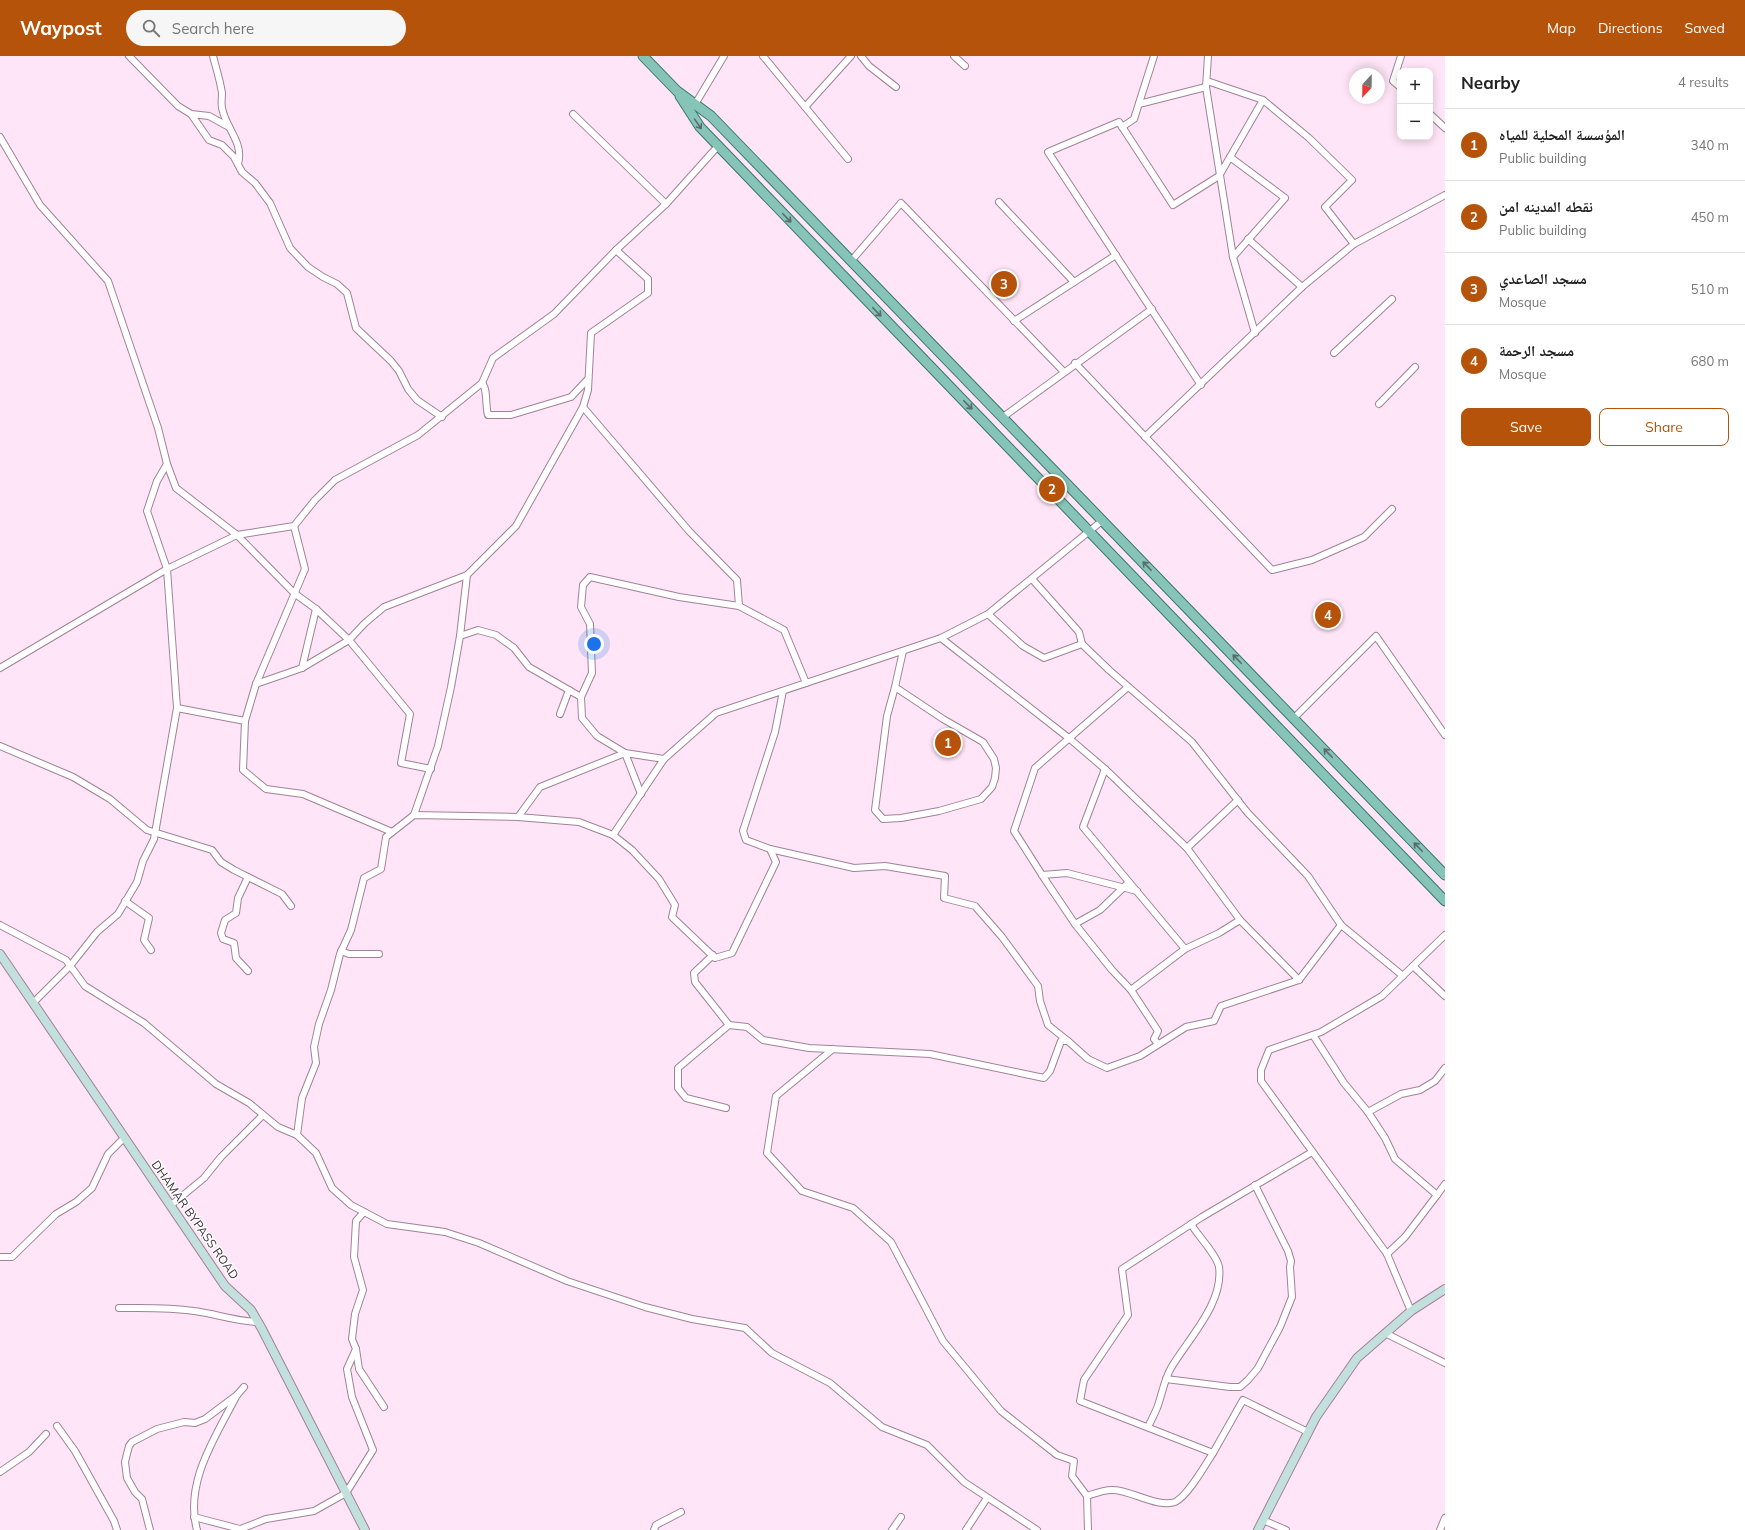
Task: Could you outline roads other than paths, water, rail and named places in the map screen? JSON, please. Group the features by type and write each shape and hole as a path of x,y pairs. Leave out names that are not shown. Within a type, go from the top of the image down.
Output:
{"main road":[{"path":"643,56 693,108 711,116 852,260 1445,875"},
{"path":"693,108 700,127 718,146 1445,901"},
{"path":"1027,468 1041,456"},
{"path":"1261,710 1276,700"},
{"path":"1330,781 1346,772"},
{"name":"DHAMAR BYPASS ROAD","path":"0,954 225,1286 251,1310 365,1530"},
{"path":"1258,1530 1316,1417 1357,1358 1411,1311 1445,1289"}],"street":[{"path":"129,56 178,106 191,114 208,140 222,145 234,157 242,172 255,183 270,203 290,248 308,266 323,277 337,284 347,293 356,328 376,345 399,370 408,390 417,400 442,417"},
{"path":"213,56 222,95 222,108 239,145 240,158 238,164"},
{"path":"693,108 724,56"},
{"path":"763,56 848,159"},
{"path":"805,107 851,56"},
{"path":"861,56 869,66 896,87"},
{"path":"954,56 965,66"},
{"path":"1122,128 1134,119 1154,56"},
{"path":"1208,56 1206,84 1233,257 1255,333"},
{"path":"1397,68 1401,56"},
{"path":"1397,68 1393,81 1397,84"},
{"path":"1139,104 1206,84 1263,100 1309,138 1352,180 1325,207 1354,244"},
{"path":"1201,384 1048,152 1119,122 1173,205 1220,176 1263,100"},
{"path":"191,114 209,116 230,128"},
{"path":"573,114 666,204"},
{"path":"1433,117 1445,128"},
{"path":"0,137 40,205 108,282 158,428 167,464 176,488 237,535 294,593 316,609 349,640 410,714 401,763 431,769"},
{"path":"0,668 167,569 237,535 294,526 315,500 335,480 418,435 482,383 493,358 554,314 616,250 666,204 718,146"},
{"path":"1230,158 1285,198 1233,257"},
{"path":"1145,437 1302,287 1354,244 1445,195"},
{"path":"999,202 1074,282"},
{"path":"852,260 901,203 1064,372"},
{"path":"1248,239 1302,287"},
{"path":"256,684 302,668 349,640 365,623 384,607 467,575 516,526 583,407 588,390 591,332 648,293 648,279 616,250"},
{"path":"1014,321 1116,255"},
{"path":"1334,353 1392,299"},
{"path":"1003,417 1075,363 1152,309"},
{"path":"1075,363 1272,570 1312,560 1364,537 1392,509"},
{"path":"1379,404 1415,367"},
{"path":"482,383 486,389 486,406 488,415 511,415 571,397 588,380"},
{"path":"583,407 689,531 737,580 739,606"},
{"path":"33,1003 70,966 97,932 118,914 137,882 143,861 154,840 177,708 167,569 147,511 157,481 167,464"},
{"path":"613,835 664,759 716,713 941,638 988,614 1103,520"},
{"path":"294,526 305,569 256,684 245,720 243,770 266,789 303,794 392,832"},
{"path":"297,1136 302,1098 316,1063 314,1047 341,951 351,930 364,878 382,869 386,837 414,815 431,769 451,687 460,636 467,575"},
{"path":"664,759 625,753 597,736 582,718 582,697 592,673 590,624 581,607 583,585 590,578 679,597 739,606 784,630 806,683"},
{"path":"1032,579 1079,632 1082,644 1192,742 1247,812 1308,876 1341,925 1404,976"},
{"path":"302,668 316,609"},
{"path":"988,614 1023,646 1044,658 1082,644"},
{"path":"460,636 478,630 496,635 514,648 529,667 582,697"},
{"path":"1294,718 1376,636 1445,735"},
{"path":"941,638 1070,739 1105,769 1187,848 1240,920 1299,980"},
{"path":"895,686 943,719 983,742 989,749 994,759 996,768 995,778 992,787 981,799 939,811 901,818 883,819 875,810 887,716 902,651"},
{"path":"1128,686 1070,739 1035,768 1014,831 1075,924 1112,970 1131,990 1158,1031 1154,1039 1158,1044"},
{"path":"560,714 569,690"},
{"path":"783,690 775,732 743,831 746,840 770,848 854,868 885,866 945,876 944,898 975,906 1002,937 1038,986 1040,1001 1048,1025 1088,1059 1108,1068 1140,1056 1186,1027 1214,1021 1221,1006 1299,980 1341,925"},
{"path":"177,708 245,720"},
{"path":"0,746 73,777 110,799 147,830 212,850 221,862 282,894 291,906"},
{"path":"625,753 641,794"},
{"path":"518,817 540,787 625,753"},
{"path":"1105,769 1083,827 1186,949"},
{"path":"1187,848 1238,800"},
{"path":"414,815 518,817 579,822 613,835 632,850 659,879 675,905 672,917 715,958 732,952 776,862 770,848"},
{"path":"1042,875 1067,873 1137,891"},
{"path":"248,877 238,898 236,913 225,920 221,933 223,939 234,943 236,958 248,971"},
{"path":"1075,924 1100,910 1125,888 1128,881"},
{"path":"125,901 149,918 144,940 151,950"},
{"path":"1131,990 1186,949 1219,933 1240,920"},
{"path":"0,925 66,960 84,986 144,1023 216,1084 249,1103 278,1127 297,1136 316,1153 332,1188 351,1205 387,1224 444,1232 479,1243 566,1280 645,1307 692,1319 745,1328 772,1353 830,1382 882,1427 927,1445 964,1482 1037,1530"},
{"path":"1411,1311 1387,1254 1260,1081 1261,1070 1269,1050 1321,1032 1382,996 1445,935"},
{"path":"341,951 349,954 379,954"},
{"path":"712,955 694,973 695,982 729,1025 747,1027 763,1040 809,1048 930,1054 1044,1078 1050,1071 1061,1042 1068,1041"},
{"path":"1414,966 1445,996"},
{"path":"726,1108 686,1098 678,1088 678,1068 729,1025"},
{"path":"1313,1035 1344,1083 1368,1112 1385,1138 1396,1159 1437,1195"},
{"path":"833,1049 776,1096 767,1153 802,1191 853,1208 891,1242 943,1341 1001,1411 1057,1455 1074,1461 1072,1476 1087,1496 1088,1530"},
{"path":"1368,1112 1401,1094 1420,1090 1435,1081 1445,1068"},
{"path":"170,1206 204,1178 221,1157 264,1115"},
{"path":"0,1257 12,1257 56,1214 76,1202 92,1188 108,1154 124,1138"},
{"path":"1212,1453 1080,1401 1084,1380 1128,1315 1122,1269 1191,1224 1312,1152"},
{"path":"1387,1254 1405,1237 1445,1184"},
{"path":"1166,1379 1240,1387 1258,1368 1280,1327 1292,1297 1291,1261 1285,1242 1255,1185"},
{"path":"364,1212 356,1221 354,1257 363,1290 355,1314 352,1340 356,1349 360,1369 384,1407"},
{"path":"1148,1427 1156,1410 1171,1368 1202,1322 1216,1294 1220,1278 1219,1266 1212,1253 1191,1224"},
{"path":"119,1308 157,1307 195,1311 240,1322 258,1322"},
{"path":"1385,1333 1445,1363"},
{"path":"194,1517 239,1529 266,1518 314,1511 346,1492 373,1450 352,1397 347,1369 356,1349"},
{"path":"150,1530 142,1499 135,1492 127,1478 125,1462 129,1446 132,1442 156,1429 184,1422 195,1423 205,1419 237,1395 244,1387"},
{"path":"197,1530 194,1517 198,1476 204,1460 237,1395"},
{"path":"1087,1496 1113,1490 1165,1503 1175,1502 1183,1495 1196,1478 1243,1400 1308,1432"},
{"path":"57,1426 75,1451 114,1521 117,1530"},
{"path":"0,1472 29,1452 46,1434"},
{"path":"966,1530 988,1498"},
{"path":"654,1530 656,1525 682,1512"},
{"path":"892,1530 901,1517"},
{"path":"1440,1530 1445,1518"},
{"path":"1263,1520 1286,1530"}],"place":[{"name":"مسجد الصاعدي","path":"1004,284"},
{"name":"نقطه المدينه امن","path":"1052,489"},
{"name":"مسجد الرحمة","path":"1328,615"},
{"name":"المؤسسة المحلية للمياه","path":"948,743"}]}
